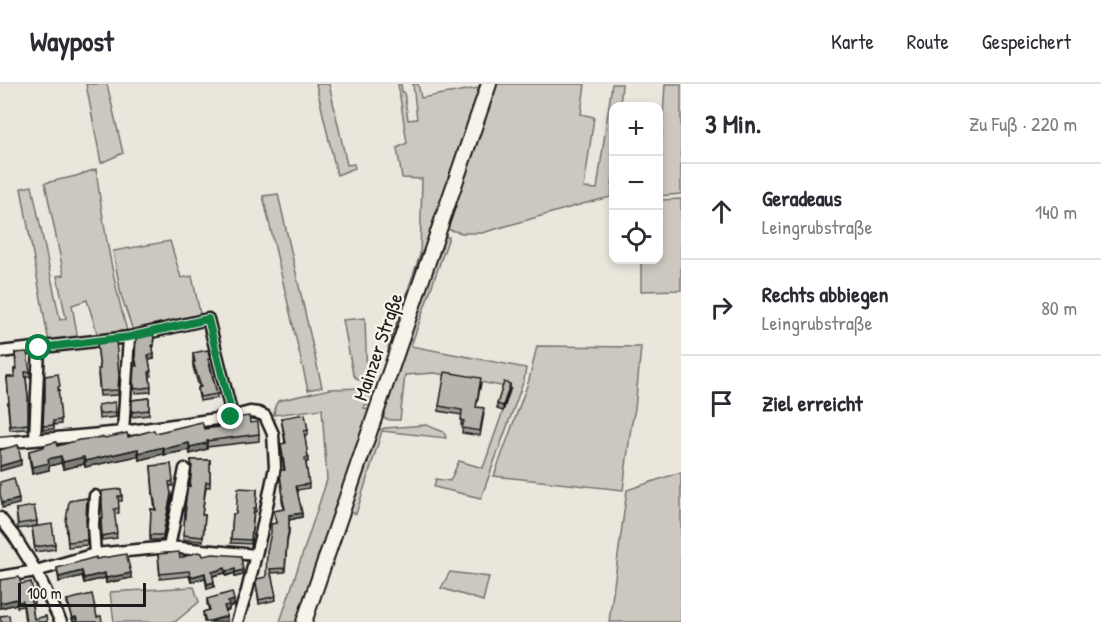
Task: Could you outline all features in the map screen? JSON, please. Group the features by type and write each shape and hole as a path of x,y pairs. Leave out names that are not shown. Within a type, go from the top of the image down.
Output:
{"main road":[{"name":"Mainzer Straße","path":"304,622 489,84"}],"street":[{"path":"0,352 129,337 208,319 231,417"},
{"path":"123,432 129,337"},
{"path":"35,439 39,348"},
{"path":"0,443 123,432 231,417 250,412 265,417 273,434 275,467 256,555 237,622"},
{"path":"169,547 185,469"},
{"path":"95,496 93,525 95,554"},
{"path":"0,518 36,571 62,622"},
{"path":"0,577 36,571 95,554 169,547 256,555"}],"shaded area":[{"path":"86,84 107,84 123,153 101,163"},
{"path":"316,84 329,84 347,165 354,164 355,168 337,175"},
{"path":"398,84 401,84 402,92 404,92 408,120 417,119 413,84 418,84 421,98 478,88 480,84 484,84 390,360 388,347 420,255 422,179 402,178 397,148 407,143"},
{"path":"496,84 585,84 581,114 594,117 584,188 597,189 609,105 609,197 482,233 462,233 446,229"},
{"path":"612,84 622,84 620,102 609,102"},
{"path":"665,84 681,84 681,194 663,196"},
{"path":"96,169 108,250 127,331 124,335 98,336 87,300 72,305 78,339 49,343 21,188 32,186 60,320 66,318 57,276 64,275 45,183"},
{"path":"278,194 322,387 308,390 263,196"},
{"path":"681,199 681,290 641,291 641,264 663,264 663,200"},
{"path":"442,236 449,237 411,346 526,368 524,380 481,498 434,487 436,479 450,481 459,461 483,468 511,388 435,373 405,375 400,420 382,418 381,415"},
{"path":"170,241 181,278 192,276 201,318 134,332 121,295 113,251"},
{"path":"365,318 367,382 358,380 353,374 343,320"},
{"path":"537,346 641,347 623,490 494,476 529,380"},
{"path":"364,388 373,391 372,406 365,405 364,408 371,411 298,622 280,622 327,480 322,409 274,415 275,406 278,401 330,389"},
{"path":"426,425 444,432 446,438 382,431 356,514 349,511 375,431 385,428"},
{"path":"681,472 681,622 609,622 627,490"},
{"path":"450,572 489,577 483,601 441,588"},
{"path":"194,587 199,602 175,622 114,622 110,592"}],"building":[{"path":"153,334 154,354 148,355 151,387 135,389 133,382 134,366 137,366 136,338"},
{"path":"116,341 118,390 100,391 97,343"},
{"path":"208,350 210,359 208,359 217,394 200,397 198,388 201,387 193,362 195,362 193,353"},
{"path":"27,352 30,372 25,372 28,424 10,426 7,377 15,377 14,369 17,369 15,353"},
{"path":"445,372 481,378 476,407 484,408 480,431 462,428 464,421 461,420 462,410 439,406"},
{"path":"58,374 61,420 53,421 54,425 43,426 45,376"},
{"path":"504,382 510,384 503,406 497,404"},
{"path":"149,398 149,410 132,412 132,400"},
{"path":"115,402 116,412 99,414 98,405"},
{"path":"305,414 308,430 304,431 308,457 305,458 309,484 296,486 302,513 289,515 285,568 270,569 276,596 259,600 256,583 257,579 266,577 271,524 277,523 274,511 285,509 280,474 281,470 285,470 281,444 286,443 281,418"},
{"path":"249,416 250,423 258,422 259,434 207,441 207,443 190,447 189,443 139,453 138,449 85,461 84,457 63,462 61,456 48,459 49,463 32,467 29,451 56,442 57,446 79,440 127,433 128,437 202,422 204,429 219,427 219,420"},
{"path":"18,445 21,460 0,466 0,450"},
{"path":"191,460 210,460 210,482 206,482 202,515 205,515 203,537 183,535"},
{"path":"171,464 173,481 169,482 171,494 163,535 150,535 151,509 156,510 151,466"},
{"path":"14,478 19,499 2,503 0,482"},
{"path":"238,488 257,489 251,540 231,539"},
{"path":"121,489 122,496 118,496 119,508 114,509 117,533 102,536 102,491"},
{"path":"87,498 87,540 68,542 66,521 69,501"},
{"path":"34,506 37,521 18,524 16,509"},
{"path":"52,524 55,544 35,547 32,527"},
{"path":"179,552 180,558 198,552 203,556 213,554 241,556 243,570 226,571 225,568 212,572 214,582 207,584 205,573 191,577 189,571 160,574 158,554"},
{"path":"126,554 131,573 106,578 105,573 84,578 82,571 59,577 57,568 96,557 96,559"},
{"path":"19,577 21,584 31,582 34,619 46,616 47,622 26,622 23,601 17,602 17,599 0,603 0,580"},
{"path":"232,592 234,600 224,606 227,616 206,622 203,612 210,610 207,599"},
{"path":"92,594 97,617 101,616 102,622 78,622 76,617 73,618 67,600"},
{"path":"9,615 10,622 1,622 0,616"}],"route":[{"path":"39,348 129,337 208,319 231,417"}]}
